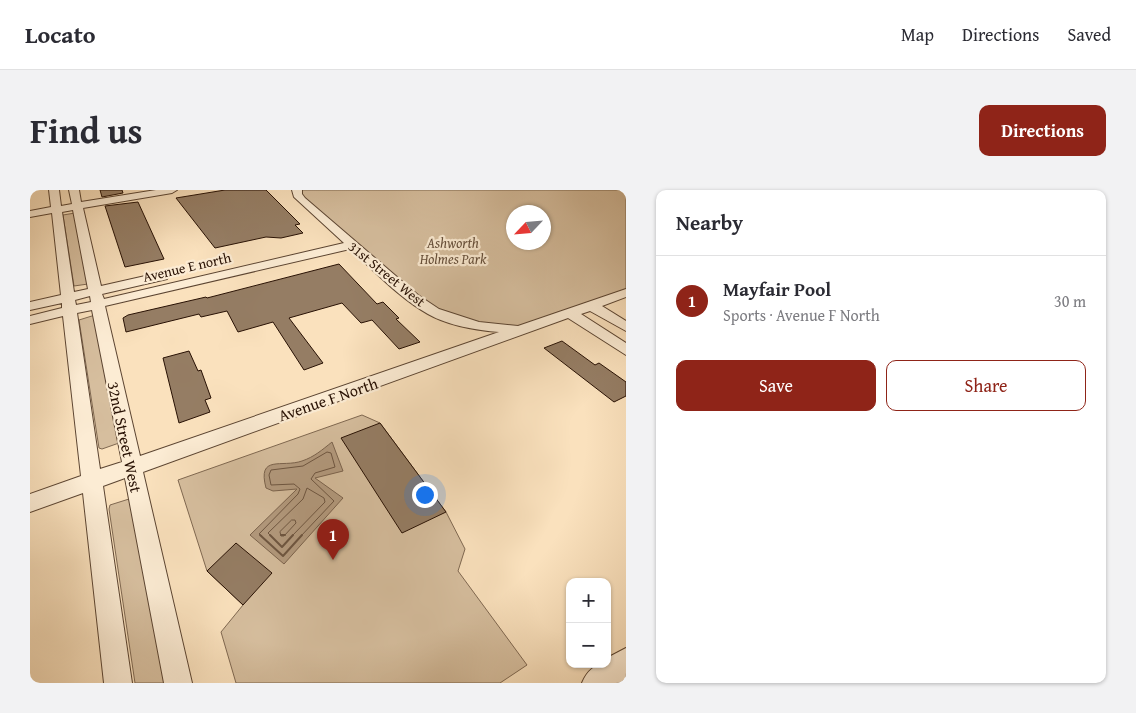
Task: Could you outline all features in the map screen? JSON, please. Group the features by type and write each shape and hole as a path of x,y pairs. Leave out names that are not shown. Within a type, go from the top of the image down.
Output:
{"street":[{"name":"32nd Street West","path":"54,190 118,683"},
{"path":"30,214 56,210 75,198 172,190"},
{"name":"31st Street West","path":"297,190 302,200 336,236 352,245 413,298 434,312 449,318 489,328 526,329"},
{"name":"32nd Street West","path":"75,198 178,683"},
{"name":"Avenue E north","path":"30,306 69,304 352,245"},
{"name":"Avenue E north","path":"96,298 239,258"},
{"name":"Avenue F North","path":"30,504 626,293"},
{"name":"Avenue E north","path":"30,320 69,304"},
{"path":"592,306 626,327"},
{"path":"570,313 626,350"},
{"path":"596,683 626,662"}],"green space":[{"name":"Ashworth Holmes Park","path":"297,190 626,190 626,293 526,329 502,329 434,312 340,235"},
{"path":"75,213 88,284 74,286 63,215"},
{"path":"95,315 119,443 102,449 99,448 79,320"},
{"path":"362,415 380,423 446,512 465,549 458,571 527,665 500,683 236,683 221,632 243,605 207,571 178,480"},
{"path":"129,499 168,683 135,683 109,509 110,505"}],"water":[{"path":"332,442 343,471 315,478 343,498 284,564 250,535 297,489 273,491 266,488 265,470 273,464 302,461 318,453"}],"building":[{"path":"100,190 122,190 123,193 102,197"},
{"path":"225,190 266,190 300,224 295,225 303,233 281,238 266,237 215,248 176,198"},
{"path":"138,202 164,259 125,267 105,206"},
{"path":"339,264 377,304 383,302 399,318 396,319 420,342 399,349 372,320 361,323 342,303 289,318 323,363 304,370 273,322 238,332 227,311 201,317 199,314 126,332 123,318 128,315 207,298"},
{"path":"562,341 595,365 599,363 626,382 626,396 614,402 544,348"},
{"path":"189,351 198,371 201,370 211,398 205,400 210,412 179,423 163,358"},
{"path":"380,423 446,512 402,533 341,438"},
{"path":"236,543 272,573 243,605 207,571"}],"place":[{"name":"Mayfair Pool","path":"333,560"}]}
